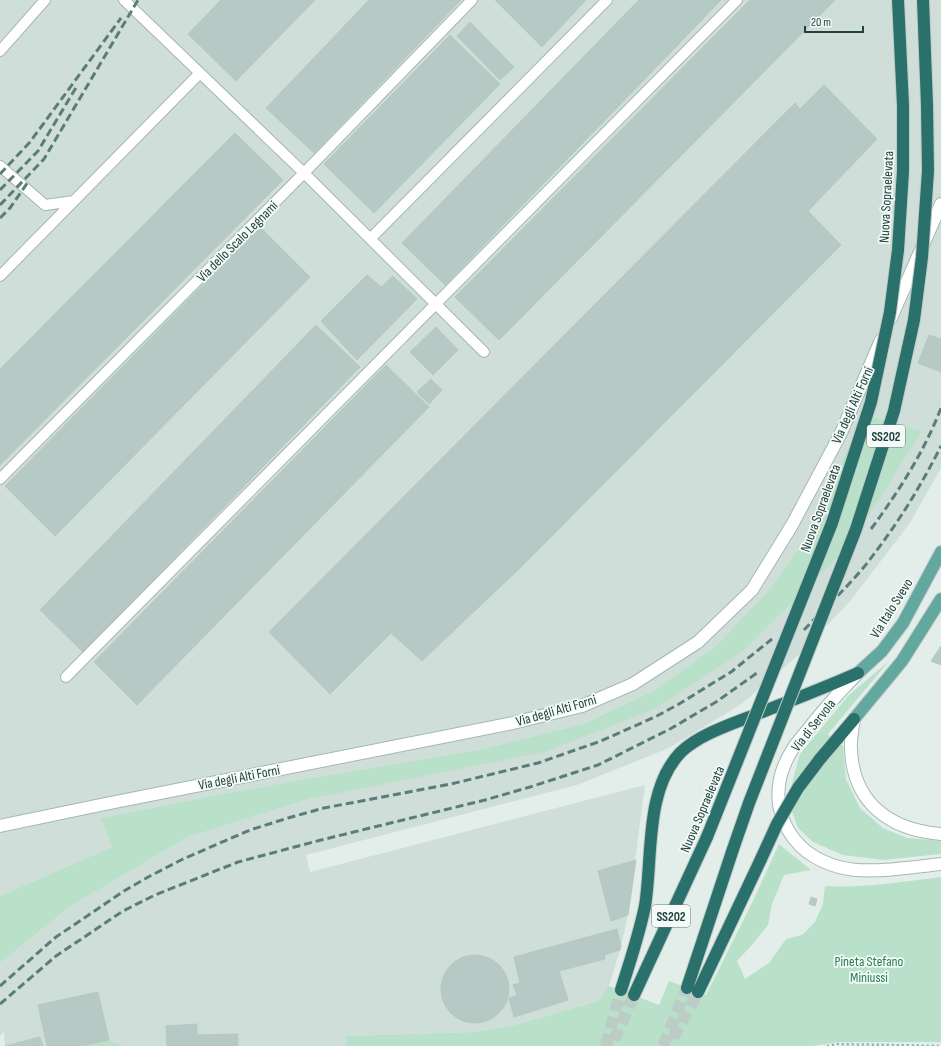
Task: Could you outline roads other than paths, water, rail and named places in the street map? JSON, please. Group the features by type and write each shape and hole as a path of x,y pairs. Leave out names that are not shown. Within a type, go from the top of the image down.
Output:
{"highway":[{"name":"Nuova Sopraelevata","path":"634,995 707,837 832,523 871,402 890,312 898,250 904,170 903,105 898,0"},
{"name":"SS202","path":"687,988 749,802 856,529 894,411 914,320 922,257 928,171 928,105 923,0"},
{"path":"621,990 637,942 645,904 654,811 661,785 671,765 681,752 717,730 858,673"},
{"path":"698,992 777,824 798,788 854,718"}],"main road":[{"name":"Via Italo Svevo","path":"858,673 882,651 903,622 941,552"},
{"path":"854,718 902,661 941,599"}],"street":[{"name":"Via degli Alti Forni","path":"0,826 118,801 513,723 582,706 633,684 698,642 752,590 792,525 841,433 941,204"},
{"name":"Via di Servola","path":"858,673 834,698 794,747 783,768 778,790 779,809 786,829 800,847 818,859 838,867 855,870 878,871 941,864"},
{"name":"Via di Servola","path":"854,718 851,748 854,772 860,789 870,804 884,816 902,826 924,833 941,834"}],"lane":[{"path":"0,51 45,0"},
{"path":"124,0 371,238 484,352"},
{"name":"Via dello Scalo Legnami","path":"0,479 304,173 472,0"},
{"path":"371,238 607,0"},
{"path":"66,677 737,0"},
{"path":"0,276 200,72"},
{"path":"0,166 45,205 74,201"}],"tunnel":[{"path":"663,1046 687,988"},
{"path":"606,1046 621,990"},
{"path":"673,1038 698,992"},
{"path":"614,1040 634,995"}],"railway":[{"path":"0,205 44,159 138,0"},
{"path":"0,174 30,142 121,18"},
{"path":"0,190 38,151 77,86"},
{"path":"0,218 10,208 28,182"},
{"path":"871,529 919,456 941,408"},
{"path":"804,630 858,574 884,541 910,502 941,446"},
{"path":"0,986 56,937 124,891 183,859 250,830 288,818 324,808 451,784 538,763 601,741 655,717 679,704 731,672 772,639"},
{"path":"0,1004 56,956 123,911 155,895 238,862 485,800 598,765 670,729 716,702 757,673"}],"park label":[{"name":"Pineta Stefano Miniussi","path":"869,970"}]}
